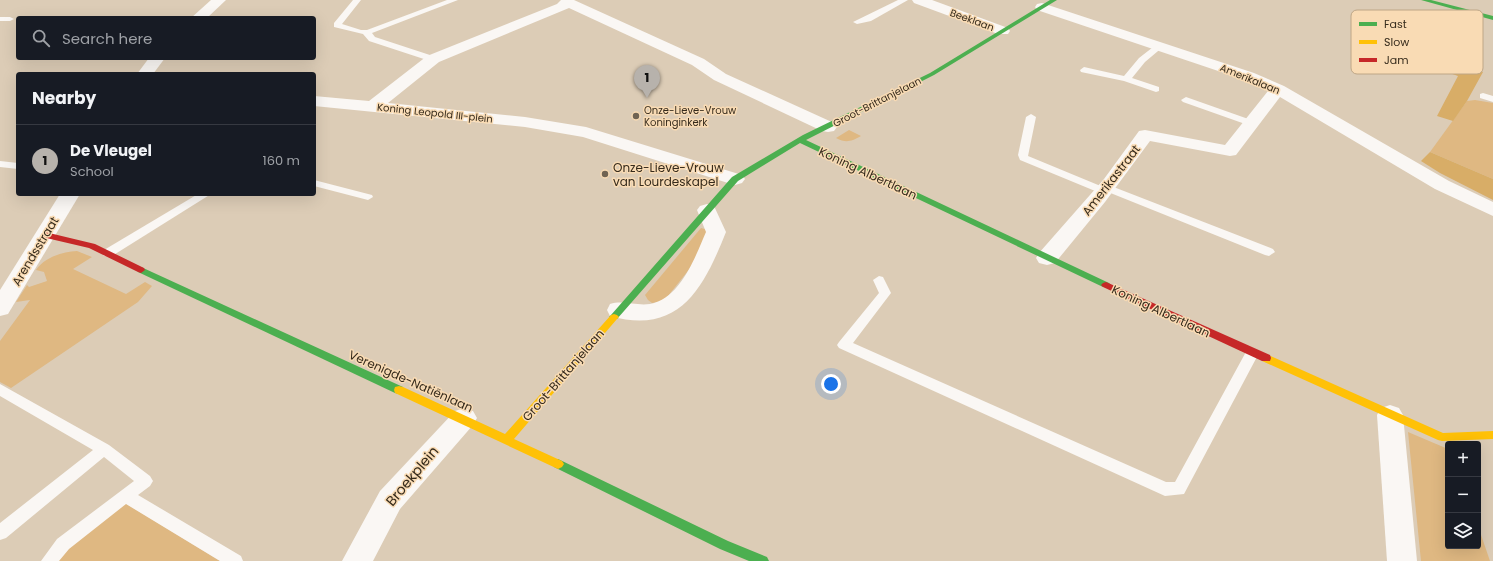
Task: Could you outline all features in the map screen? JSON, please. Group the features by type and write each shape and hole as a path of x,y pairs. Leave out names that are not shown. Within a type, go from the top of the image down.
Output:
{"street":[{"path":"200,16 219,0"},
{"name":"Beeklaan","path":"919,0 1003,31"},
{"path":"1424,0 1462,10"},
{"name":"Koning Leopold III-plein","path":"373,107 433,59 562,7 566,1 698,62 720,77 828,127"},
{"name":"Groot-Brittanjelaan","path":"507,439 618,310 735,180 752,167 800,141 933,73 1048,4"},
{"name":"Amerikalaan","path":"1048,4 1160,46 1248,76 1274,93 1442,185 1493,210"},
{"path":"1483,15 1493,18"},
{"path":"146,72 156,60"},
{"name":"Koning Leopold III-plein","path":"698,62 732,67 843,119"},
{"name":"Amerikastraat","path":"1047,258 1106,190 1125,166 1145,135 1230,151 1274,93"},
{"path":"316,102 373,107"},
{"name":"Koning Leopold III-plein","path":"373,107 525,122 586,132 735,180"},
{"name":"Koning Albertlaan","path":"800,141 1047,258 1390,415 1442,437 1493,435"},
{"name":"Arendsstraat","path":"0,308 69,196"},
{"path":"618,310 650,312 665,307 680,295 700,271 716,232 707,210"},
{"name":"Verenigde-Natiënlaan","path":"45,235 92,246 108,253 225,310 464,418 724,545 763,561"},
{"path":"1390,415 1402,561"},
{"name":"Broekplein","path":"356,561 390,500 464,418"}],"lane":[{"path":"357,0 337,25 360,32 368,32 454,0"},
{"path":"423,0 430,9"},
{"path":"857,22 868,19 904,0"},
{"path":"0,19 10,19"},
{"path":"368,32 367,35 372,39 433,59"},
{"path":"1126,79 1142,60 1160,46"},
{"path":"1084,70 1126,79 1156,89"},
{"path":"1483,96 1493,100"},
{"path":"1186,100 1251,123"},
{"path":"1031,117 1022,155 1024,158 1269,252"},
{"path":"0,164 16,166"},
{"path":"316,184 368,197"},
{"path":"108,253 203,196"},
{"path":"879,280 884,293 844,345 1165,489 1180,489 1252,353"},
{"path":"0,389 104,449 145,481 63,544 49,561"},
{"path":"0,533 104,449"},
{"path":"126,496 235,561"}],"shaded area":[{"path":"1452,74 1482,74 1467,101 1453,121 1437,116 1458,76"},
{"path":"1475,100 1493,103 1493,179 1430,152 1467,101"},
{"path":"849,130 861,136 854,140 848,141 843,141 836,138"},
{"path":"1430,152 1493,179 1493,200 1440,173 1421,161"},
{"path":"701,228 708,230 695,262 664,301 652,303 645,295"},
{"path":"77,251 92,257 73,269 126,294 145,282 152,286 138,302 11,388 0,382 0,341 30,300 16,302 27,285 29,287 47,281 44,272 36,270 40,265 54,256"},
{"path":"1408,432 1445,448 1445,549 1481,549 1481,535 1490,561 1421,561"},
{"path":"125,503 220,561 56,561 68,546"}],"traffic: fast":[{"path":"614,317 735,179 806,137 932,74 1054,0"},
{"path":"1424,0 1462,10"},
{"path":"1483,15 1493,18"},
{"path":"801,141 1106,285"},
{"path":"141,270 399,390"},
{"path":"558,464 724,545 763,561"}],"traffic: slow":[{"path":"507,439 614,317"},
{"path":"1266,358 1442,437 1493,435"},
{"path":"399,390 558,464"}],"traffic: jam":[{"path":"45,235 92,246 141,270"},
{"path":"1106,285 1266,358"}],"place":[{"name":"De Vleugel","path":"647,98"},
{"name":"Onze-Lieve-Vrouw Koninginkerk","path":"636,116"},
{"name":"Onze-Lieve-Vrouw van Lourdeskapel","path":"605,174"}]}
